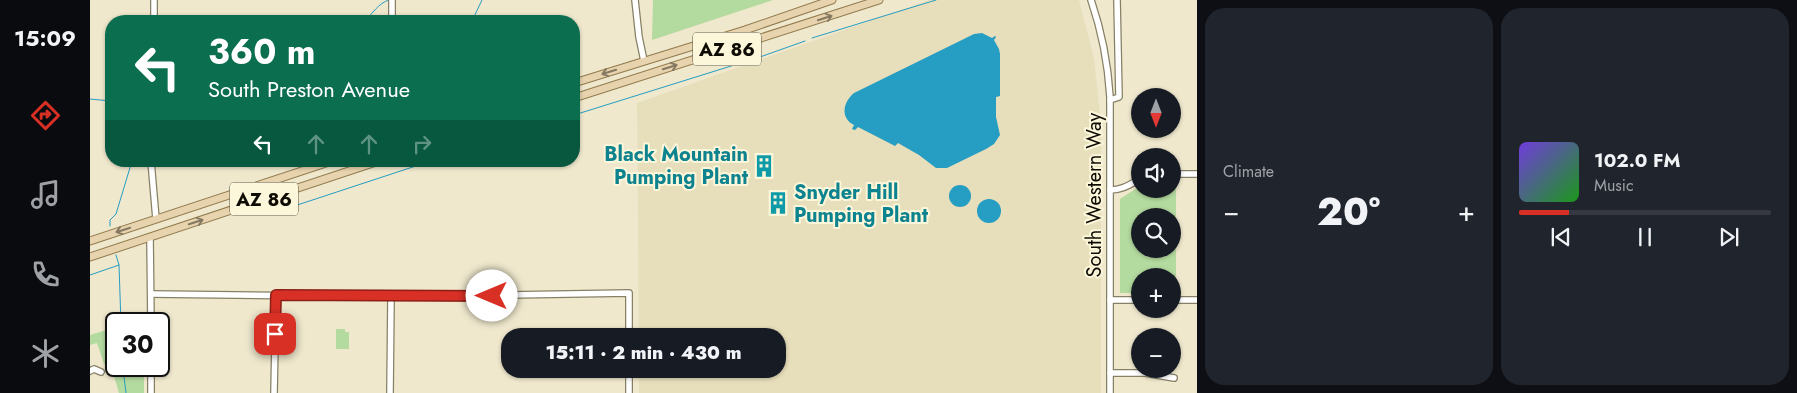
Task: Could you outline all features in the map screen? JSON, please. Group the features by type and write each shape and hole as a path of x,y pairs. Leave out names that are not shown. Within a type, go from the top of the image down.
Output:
{"main road":[{"name":"AZ 86","path":"580,81 832,0"},
{"name":"AZ 86","path":"580,96 879,0"},
{"path":"605,87 609,83 634,75 640,71 644,61"},
{"name":"AZ 86","path":"90,241 314,167"},
{"name":"AZ 86","path":"90,257 361,167"}],"street":[{"path":"154,0 154,15"},
{"path":"392,0 392,15"},
{"path":"635,0 644,61"},
{"name":"South Western Way","path":"1091,0 1098,20 1106,57 1110,100 1110,393"},
{"path":"1110,100 1119,97 1117,0"},
{"path":"1109,84 1119,76"},
{"path":"152,167 156,219"},
{"path":"1181,174 1197,174"},
{"path":"1110,190 1119,190 1131,185"},
{"path":"150,237 151,312"},
{"path":"151,294 391,297 629,293 629,328"},
{"path":"274,393 276,295"},
{"path":"390,393 391,297"},
{"path":"1110,300 1131,300"},
{"path":"1181,300 1197,300"},
{"path":"90,371 101,372"},
{"path":"1110,373 1131,373"},
{"path":"151,377 151,393"},
{"path":"629,378 629,393"}],"shaded area":[{"path":"929,0 1079,0 1094,58 1101,126 1101,393 639,393 639,378 786,378 786,328 639,328 637,103"}],"green space":[{"path":"653,0 773,0 652,40"},
{"path":"1131,192 1131,198 1176,198 1176,208 1131,208 1131,258 1176,258 1176,268 1131,268 1131,293 1120,293 1120,199"},
{"path":"336,329 345,329 345,332 349,332 349,349 336,349"},
{"path":"105,330 105,364 97,343 90,345 90,335"},
{"path":"114,377 144,377 144,393 119,393"}],"water":[{"path":"982,33 992,38 996,37 994,40 1000,54 1000,96 996,97 996,117 1000,135 994,144 947,168 936,168 919,155 898,143 895,146 858,127 855,130 852,129 854,125 845,114 845,105 854,93 974,34"},
{"path":"960,185 968,188 971,196 968,204 960,207 952,204 949,196 952,188"},
{"path":"989,199 997,203 1001,211 997,219 989,223 981,219 977,211 981,203"}],"waterway":[{"path":"370,15 385,1 389,0"},
{"path":"475,15 482,0"},
{"path":"812,38 936,0"},
{"path":"580,113 805,41"},
{"path":"90,99 105,100"},
{"path":"110,226 110,220 116,214 130,167"},
{"path":"276,212 413,167"},
{"path":"90,275 119,265 116,255"},
{"path":"119,265 121,312"},
{"path":"124,377 126,393"}],"place":[{"name":"Black Mountain Pumping Plant","path":"764,166"},
{"name":"Snyder Hill Pumping Plant","path":"778,203"}],"route":[{"path":"275,334 276,295 492,296"}]}
